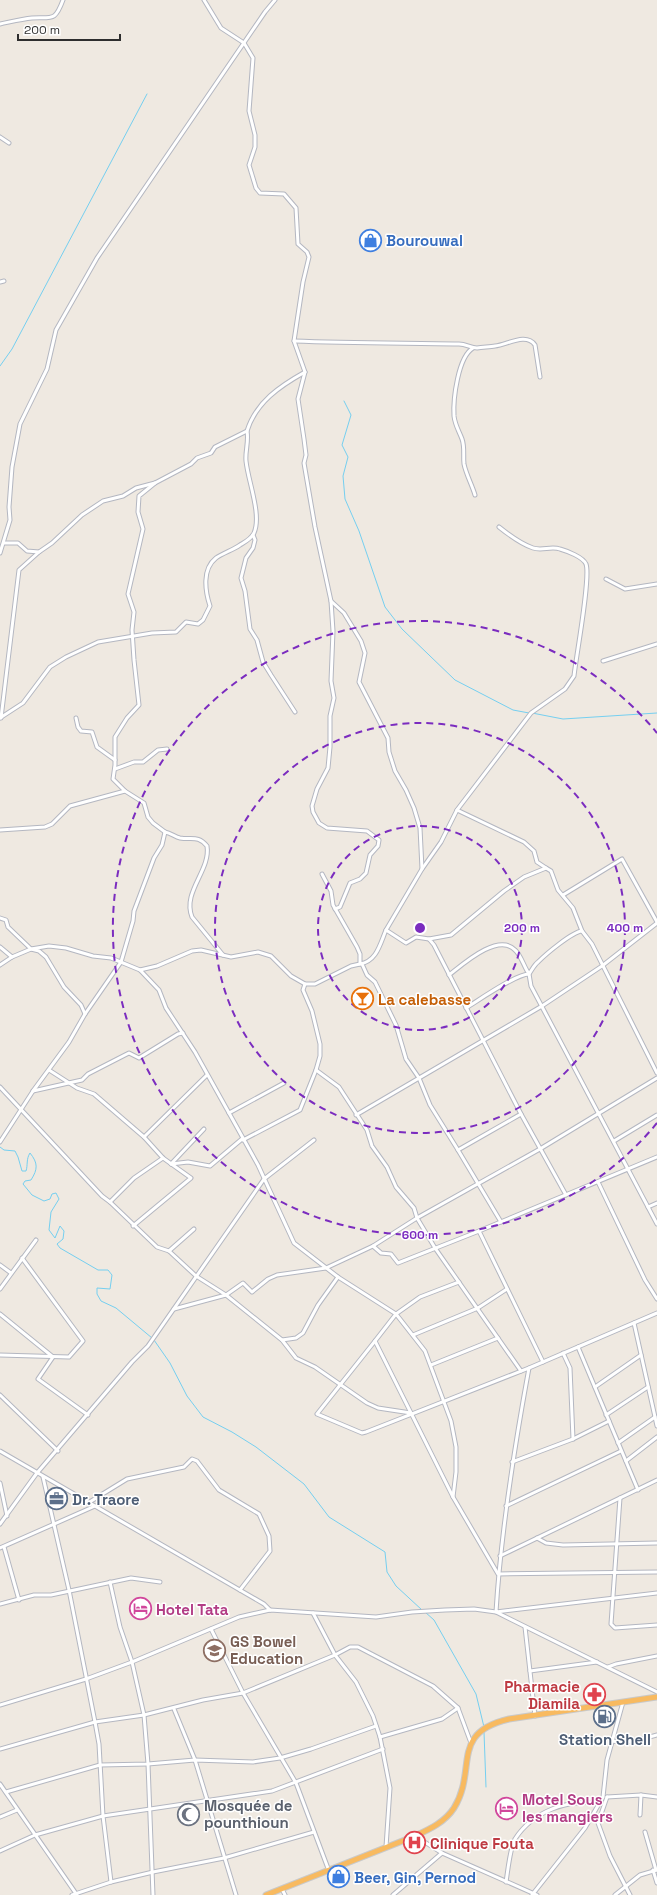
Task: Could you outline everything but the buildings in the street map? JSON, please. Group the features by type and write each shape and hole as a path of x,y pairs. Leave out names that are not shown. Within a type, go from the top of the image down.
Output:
{"highway":[{"path":"266,1895 415,1836 437,1825 455,1807 464,1780 472,1741 480,1731 498,1722 657,1697"}],"street":[{"path":"0,24 31,18 48,19 58,12 63,0"},
{"path":"204,0 221,28 244,43 253,58 249,111 256,135 255,147 249,165 254,182 260,193 284,194 296,208 298,244 307,252 309,257 303,282 294,341 305,372 298,399 306,455 304,463 315,527 331,601 333,631 331,681 334,698 330,716 328,768 317,789 312,806 312,812 319,823 327,828 367,831 379,840 378,846 370,855 366,873 360,879 350,883 340,906 335,909"},
{"path":"0,553 10,520 9,507 12,467 20,424 47,369 56,330 97,258 244,43 276,0"},
{"path":"0,137 9,143"},
{"path":"294,341 377,342 417,345 461,344 472,348 496,346 517,339 533,342 536,349 540,377"},
{"path":"472,348 464,356 459,372 454,400 454,417 455,425 463,440 465,467 475,496"},
{"path":"0,719 23,703 50,667 66,657 98,642 152,633 176,632 186,622 198,624 203,620 210,606 206,593 208,567 216,558 247,541 253,535 256,526 255,505 246,462 249,442 247,431 254,415 268,397 279,386 305,372"},
{"path":"224,956 194,921 190,912 192,896 207,860 207,846 202,839 195,837 181,838 165,832 148,817 144,803 125,791 113,779 115,769 115,737 127,718 139,705 133,637 134,612 128,594 144,529 138,512 139,496 155,484 191,464 197,458 211,453 215,447 247,431"},
{"path":"0,719 19,570 39,552 52,543 82,515 103,500 123,496 136,488 155,484"},
{"path":"140,970 164,963 192,951 201,950 224,956 243,957 258,952 271,956 291,976 305,984 315,984 352,966 368,962 375,957 386,930 422,869 441,842 457,810 531,713 566,689 574,676 587,583 587,564 584,560 562,549 553,547 533,548 514,538 499,527"},
{"path":"253,535 255,540 253,548 246,558 241,578 245,591 250,629 257,640 263,662 295,712"},
{"path":"4,543 18,543 27,550 39,552"},
{"path":"606,579 625,589 657,584"},
{"path":"331,601 344,613 365,653 359,682 388,738 389,752 395,771 414,808 420,828 422,869"},
{"path":"603,661 657,644"},
{"path":"0,678 6,678"},
{"path":"76,718 78,727 82,731 92,732 97,747 115,760"},
{"path":"115,769 134,762 143,762 158,750 167,748"},
{"path":"0,830 52,824 70,806 125,791"},
{"path":"457,810 524,842 534,851 537,862 551,871 558,890 573,908 582,931 592,944 657,1073"},
{"path":"0,1142 33,1091 69,1042 85,1014 121,962 133,921 134,911 154,858 162,845 165,832"},
{"path":"356,1114 542,1006 602,966 657,922 622,859 563,895"},
{"path":"386,930 406,943 416,937 429,939 451,935 504,891 524,877 546,868"},
{"path":"322,874 331,891 331,897 335,909 357,947 360,954 361,964 366,975 375,982 396,1025 406,1059 419,1078 430,1105 501,1222"},
{"path":"0,918 6,920 8,927 31,949 39,951 46,957 64,987 82,1005 85,1014"},
{"path":"466,1008 511,980 524,974 529,974 537,963 567,937 576,931 582,931"},
{"path":"429,939 521,1114 566,1195"},
{"path":"0,965 12,957 31,949 49,946 66,948 93,956 111,958 140,970 159,990 166,1008 183,1033 243,1139 264,1179 294,1243 338,1278 396,1314 425,1351 445,1401 456,1447 456,1472 453,1497"},
{"path":"449,975 485,949 499,946 511,947 516,950 529,974 531,986 657,1224"},
{"path":"0,947 12,957"},
{"path":"171,1164 188,1162 210,1166 243,1139 300,1110 320,1056 320,1044 312,1011 303,990 305,984"},
{"path":"33,1091 82,1080 88,1074 129,1053 139,1058 178,1034 183,1033"},
{"path":"49,1070 70,1082 77,1088 94,1094 144,1137 163,1158 191,1178 133,1226"},
{"path":"316,1070 340,1087 367,1130 372,1146 387,1167 396,1187 414,1208 417,1218 435,1248 522,1371"},
{"path":"144,1137 207,1075"},
{"path":"174,1309 226,1295 243,1282 252,1292 268,1279 277,1275 326,1268 373,1246 417,1218 540,1149 657,1078"},
{"path":"229,1113 284,1083"},
{"path":"0,1087 102,1196 110,1202 133,1226 157,1247 169,1251 196,1276 226,1295 282,1340 296,1358 315,1368 339,1386 367,1403 378,1408 411,1413"},
{"path":"458,1150 521,1114"},
{"path":"614,1141 657,1115"},
{"path":"171,1164 204,1129"},
{"path":"0,1524 37,1474 132,1362 148,1346 264,1179 314,1140"},
{"path":"373,1246 381,1253 391,1254 398,1263 657,1157"},
{"path":"110,1202 134,1178 163,1158"},
{"path":"598,1182 645,1280 657,1299"},
{"path":"648,1207 657,1202"},
{"path":"169,1251 194,1229"},
{"path":"479,1231 543,1362"},
{"path":"0,1290 36,1240"},
{"path":"0,1355 69,1357 83,1341 22,1258"},
{"path":"0,1265 11,1273"},
{"path":"282,1340 296,1338 303,1334 318,1305 338,1278"},
{"path":"459,1282 420,1297 396,1314 317,1414 362,1433 388,1425 411,1413 522,1371 657,1312"},
{"path":"413,1335 478,1308 507,1289"},
{"path":"0,1314 53,1356"},
{"path":"634,1323 657,1426"},
{"path":"431,1366 498,1338"},
{"path":"375,1341 453,1497 498,1574"},
{"path":"578,1347 638,1490"},
{"path":"563,1353 570,1368 574,1439"},
{"path":"595,1387 641,1355"},
{"path":"53,1356 38,1379 88,1415"},
{"path":"496,1612 498,1574 506,1506 512,1462 529,1368"},
{"path":"606,1415 648,1387"},
{"path":"0,1395 58,1451"},
{"path":"618,1443 655,1417"},
{"path":"512,1462 574,1439 609,1421"},
{"path":"626,1461 657,1437"},
{"path":"0,1451 37,1474 264,1604 270,1610"},
{"path":"506,1506 622,1451"},
{"path":"88,1502 128,1479 184,1467 192,1458 197,1461 218,1490 259,1514 270,1536 270,1551 240,1590"},
{"path":"43,1477 69,1590 95,1722 100,1765 103,1816 111,1882"},
{"path":"500,1556 657,1480"},
{"path":"0,1483 7,1516"},
{"path":"620,1498 611,1624 615,1628 657,1625"},
{"path":"19,1600 2,1548 54,1526 95,1506"},
{"path":"537,1538 546,1543 563,1545 657,1543"},
{"path":"498,1574 657,1572"},
{"path":"0,1604 131,1578 160,1582"},
{"path":"110,1582 120,1627 132,1662 144,1715 148,1764 154,1895"},
{"path":"0,1705 86,1679 211,1630 239,1617 270,1610 376,1617 437,1610 474,1609 496,1612 612,1600 657,1593"},
{"path":"496,1612 657,1692"},
{"path":"313,1613 335,1655 356,1682 380,1737 390,1788 386,1847"},
{"path":"525,1627 535,1716"},
{"path":"211,1630 243,1693 296,1783 329,1871"},
{"path":"0,1749 95,1722 144,1715 174,1709 203,1700 243,1693 335,1655 350,1647 358,1647 433,1686 458,1708 472,1741"},
{"path":"608,1668 616,1664 657,1656"},
{"path":"530,1671 597,1662"},
{"path":"532,1894 585,1828 599,1804 602,1797 606,1767 612,1741 623,1702"},
{"path":"380,1737 442,1719 458,1708"},
{"path":"174,1709 195,1760 236,1895"},
{"path":"6,1792 100,1765 148,1764 195,1760 253,1762 280,1758 311,1749 376,1726"},
{"path":"612,1741 628,1743 640,1741 657,1735"},
{"path":"0,1851 35,1835 103,1816 208,1802 272,1791 383,1749"},
{"path":"0,1784 76,1895"},
{"path":"602,1797 641,1795 657,1797"},
{"path":"640,1814 641,1795"},
{"path":"607,1797 598,1823 610,1856 630,1895"},
{"path":"506,1882 514,1840 533,1821 551,1809 573,1802 599,1804"},
{"path":"0,1817 18,1810"},
{"path":"72,1895 76,1895 111,1882 224,1858 314,1832"},
{"path":"645,1832 656,1870 657,1883"},
{"path":"415,1836 442,1854 537,1895"},
{"path":"393,1895 442,1854"},
{"path":"615,1895 640,1875 656,1870"},
{"path":"282,1889 285,1895"}],"waterway":[{"path":"0,366 12,349 147,94"},
{"path":"344,401 351,415 342,445 348,457 343,476 345,499 359,531 385,607 402,629 455,680 513,710 529,713"},
{"path":"532,713 563,719 657,713"},
{"path":"0,1147 4,1150 15,1151 22,1171 26,1171 30,1153 35,1160 36,1169 31,1180 25,1181 23,1184 32,1195 44,1201 50,1199 52,1194 56,1193 59,1199 51,1212 49,1230 55,1238 60,1226 64,1231 63,1239 57,1244 60,1248 98,1270 108,1270 112,1275 110,1289 97,1288 97,1294 101,1301 116,1308 152,1338"},
{"path":"154,1340 170,1363 187,1396 203,1417 232,1432 256,1447 304,1484 329,1517 385,1552 387,1572 396,1586 422,1610"},
{"path":"425,1612 434,1620 476,1694 484,1727"},
{"path":"484,1732 486,1787"}],"place":[{"name":"Bourouwal","path":"371,240"},
{"name":"La calebasse","path":"362,999"},
{"name":"Dr. Traore","path":"56,1499"},
{"name":"Hotel Tata","path":"141,1609"},
{"name":"GS Bowel Education","path":"214,1650"},
{"name":"Pharmacie Diamila","path":"595,1695"},
{"name":"Station Shell","path":"605,1716"},
{"name":"Motel Sous les mangiers","path":"507,1808"},
{"name":"Mosquée de pounthioun","path":"189,1814"},
{"name":"Clinique Fouta","path":"414,1843"},
{"name":"Beer, Gin, Pernod","path":"338,1877"}]}
